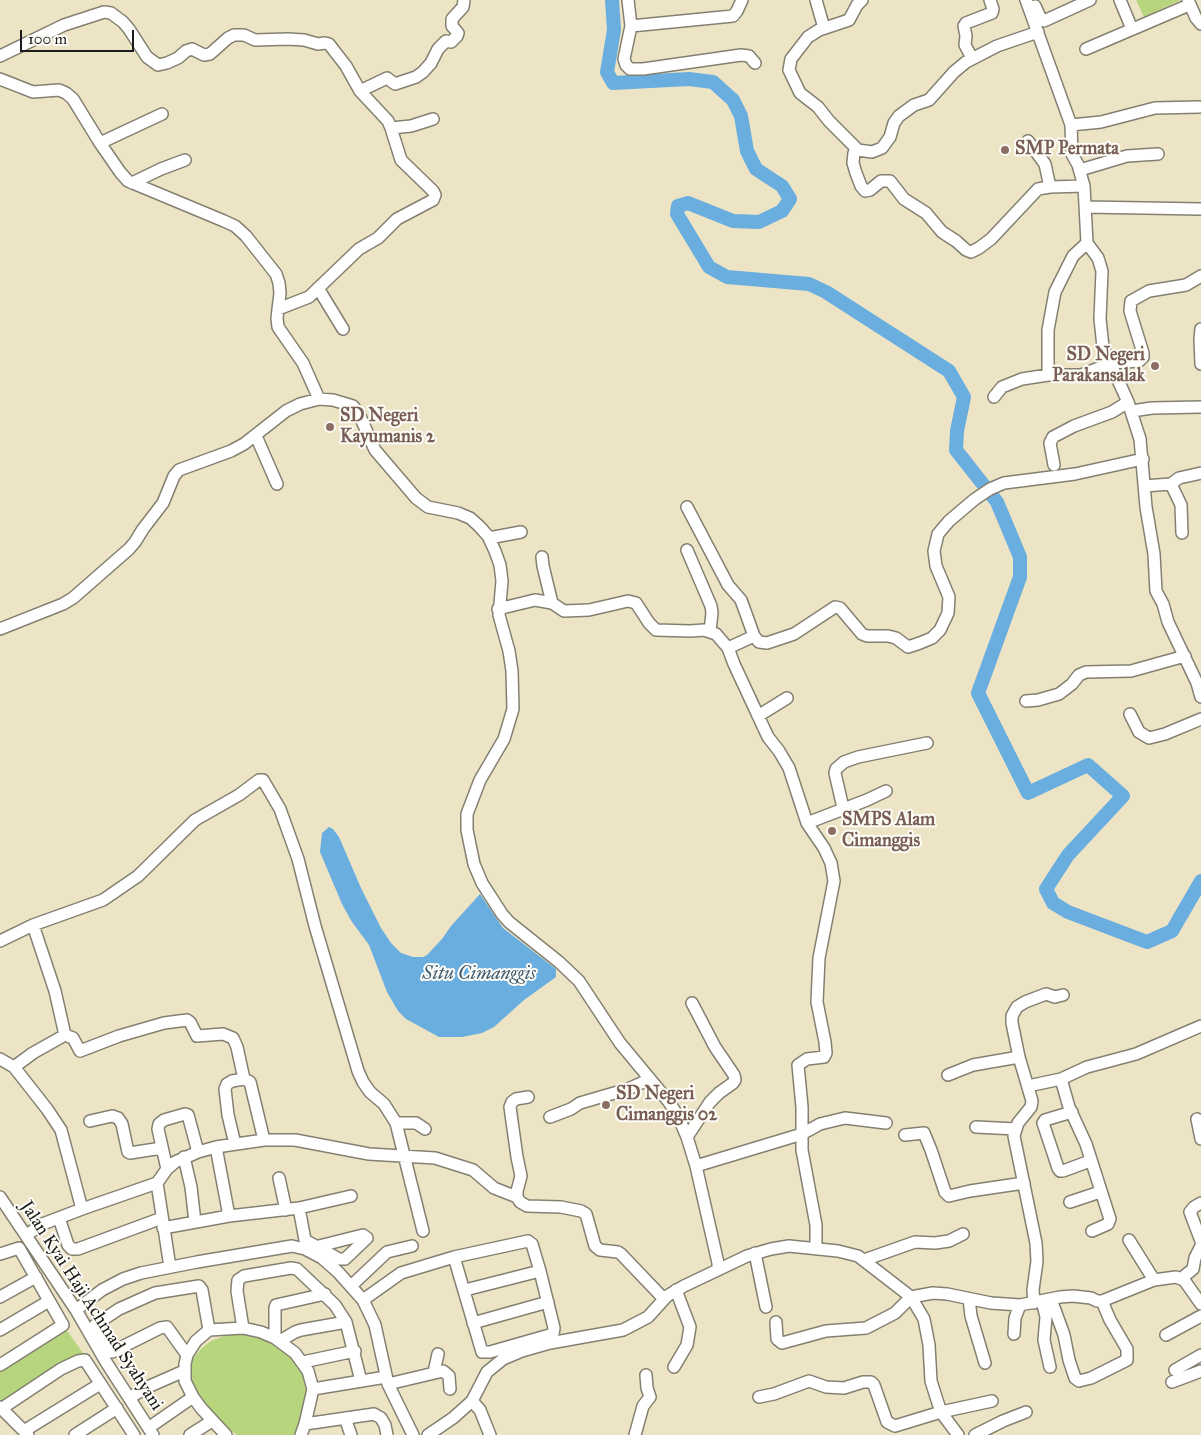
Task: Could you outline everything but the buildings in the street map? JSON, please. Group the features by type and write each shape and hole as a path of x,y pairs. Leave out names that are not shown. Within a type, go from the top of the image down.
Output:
{"street":[{"path":"360,91 387,78 395,84 416,77 424,72 438,49 446,41 451,42 457,36 458,33 452,26 452,19 463,7 464,0"},
{"path":"628,0 631,26 624,59 626,65 630,68 644,68 741,55 749,56 755,63"},
{"path":"631,26 730,17 738,11 742,0"},
{"path":"816,0 824,28"},
{"path":"862,0 857,5 850,20 812,34 796,52 790,63 790,75 802,95 818,108 858,150 872,152 882,148 890,137 894,123 899,116 914,105 929,100 954,72 972,58 997,46 1038,32"},
{"path":"972,58 965,45 966,35 963,28 966,23 992,13 990,0"},
{"path":"1026,0 1071,125 1072,154 1080,170 1084,186 1087,243 1102,267 1101,336 1103,347 1130,407 1140,439 1147,516 1154,554 1156,591 1201,697"},
{"path":"1033,0 1041,19 1044,21 1090,0"},
{"path":"1120,0 1132,29"},
{"path":"1086,49 1188,3 1201,24"},
{"path":"0,56 64,25 108,12 129,29 147,57 158,65 178,58 186,51 192,49 204,55 210,54 234,35 255,40 288,39 304,40 318,44 325,42 329,44 346,66 360,91 388,122 401,160 435,195 433,200 398,220 378,238 359,249 309,297 278,309"},
{"path":"0,79 33,92 59,90 66,93 74,99 100,143 124,178 234,226 246,236 276,274 280,293 278,327 303,363 319,399"},
{"path":"1071,125 1101,122 1155,108 1199,107"},
{"path":"100,143 162,114"},
{"path":"391,128 411,126 433,119"},
{"path":"1028,141 1045,164 1050,186"},
{"path":"858,150 854,153 853,163 863,189 867,191 881,181 890,181 904,199 926,213 938,229 968,252 979,248 991,239 1036,191 1050,186 1084,186"},
{"path":"1080,170 1127,156 1158,154"},
{"path":"132,183 185,160"},
{"path":"1085,207 1201,209"},
{"path":"1048,375 1048,330 1055,292 1073,256 1087,243"},
{"path":"994,397 1002,387 1022,378 1085,374 1111,363 1136,362 1144,357 1130,312 1130,303 1149,291 1186,284 1201,276"},
{"path":"318,288 343,329"},
{"path":"1201,330 1201,364"},
{"path":"0,629 63,604 122,555 135,542 143,528 163,503 174,476 179,470 231,451 256,436 286,412 300,404 319,399 333,400 353,406 359,414 375,450 416,498 428,507 458,513 470,518 489,538 495,551 500,565 502,581 498,608 512,671 513,709 504,739 480,780 467,814 467,830 474,864 482,883 502,914 513,926 559,962 583,986 620,1043 669,1102 678,1116 696,1166 718,1269"},
{"path":"1054,466 1050,443 1053,437 1074,426 1130,407 1201,408"},
{"path":"256,436 277,484"},
{"path":"687,507 728,585 741,600 754,636 759,642 767,643 794,634 835,607 840,608 857,630 867,636 888,636 908,646 914,646 932,638 946,621 949,597 936,566 935,542 943,526 975,499 990,489 1004,483 1075,474 1143,459"},
{"path":"1144,486 1170,484 1179,478 1201,473"},
{"path":"1170,484 1181,505 1182,533"},
{"path":"489,538 521,532"},
{"path":"688,550 711,606 710,631"},
{"path":"542,557 552,603"},
{"path":"498,608 535,600 552,603 564,611 573,611 595,609 628,601 636,603 649,624 656,630 710,631 723,640 728,648 768,737 780,751 788,768 807,823 824,848 831,863 834,881 819,958 817,1002 826,1042 826,1053 824,1057 807,1059 798,1065 802,1107 802,1150 816,1226 816,1249"},
{"path":"728,648 754,636"},
{"path":"1026,701 1038,700 1059,694 1083,673 1131,671 1185,656"},
{"path":"758,716 787,698"},
{"path":"1130,714 1139,732 1148,738 1164,734 1201,719"},
{"path":"843,808 835,773 836,769 844,762 858,757 927,743"},
{"path":"0,941 33,925 103,900 138,876 195,820 239,795 259,780 263,780 280,809 298,859 315,926 358,1071 370,1092 384,1104 396,1123 423,1231"},
{"path":"807,823 886,791"},
{"path":"33,925 54,991 65,1035"},
{"path":"1063,995 1055,997 1044,995 1025,1002 1015,1010 1012,1023 1019,1057 1032,1101 1031,1107 1018,1123 1014,1142 1036,1243 1037,1261 1033,1290 1064,1335 1069,1360 1075,1378 1078,1381 1091,1378 1127,1360 1127,1349 1110,1320 1102,1301"},
{"path":"687,1137 710,1102 733,1083 734,1080 734,1075 715,1047 692,1003"},
{"path":"14,1067 32,1053 65,1035 73,1038 78,1049 81,1050 119,1036 164,1023 187,1020 197,1036 223,1034 233,1038 245,1079 250,1085 264,1140"},
{"path":"1028,1086 1061,1079 1087,1067 1149,1049 1201,1026"},
{"path":"948,1075 973,1065 1019,1057"},
{"path":"0,1059 14,1067 61,1130 82,1209"},
{"path":"235,1144 228,1115 225,1088 232,1080 245,1079"},
{"path":"550,1117 563,1113 580,1103 628,1089 650,1079"},
{"path":"1061,1079 1082,1134 1109,1222 1092,1231"},
{"path":"517,1197 521,1176 510,1107 516,1099 528,1097"},
{"path":"1072,1112 1045,1120 1043,1123 1057,1165 1061,1171 1090,1161"},
{"path":"166,1169 159,1124 164,1120 185,1114 188,1115 192,1124 198,1152"},
{"path":"90,1121 112,1116 118,1118 122,1124 128,1152 130,1153 162,1148"},
{"path":"696,1166 802,1134 820,1124 845,1118 886,1123"},
{"path":"1197,1119 1201,1139"},
{"path":"396,1123 416,1123 425,1129"},
{"path":"976,1127 1016,1129"},
{"path":"905,1136 924,1133 945,1192 949,1196 1024,1183"},
{"path":"27,1235 40,1225 156,1183 166,1169 184,1157 198,1152 216,1147 264,1140 295,1140 369,1154 435,1158 473,1170 502,1192 517,1197 520,1202 527,1206 561,1207 581,1211 586,1214 595,1246 600,1250 621,1254 664,1299"},
{"path":"216,1147 229,1216"},
{"path":"184,1157 191,1186 195,1222"},
{"path":"279,1178 286,1210"},
{"path":"156,1183 170,1267"},
{"path":"1070,1202 1100,1192"},
{"path":"59,1218 68,1245 72,1249 78,1249 162,1223 195,1222 229,1216 286,1210 350,1196"},
{"name":"Jalan Kyai Haji Achmad Syahyani","path":"0,1197 76,1310 106,1362 154,1430"},
{"path":"1201,1203 1190,1212 1201,1241"},
{"path":"299,1208 305,1240 323,1252 363,1300 370,1313 375,1326 387,1380 413,1435"},
{"path":"864,1260 915,1242 935,1243 949,1241 963,1234"},
{"path":"1130,1240 1154,1280"},
{"path":"363,1300 389,1281 405,1278 458,1258 528,1241 532,1244 548,1302 554,1328 551,1335 484,1353 473,1323 458,1258"},
{"path":"76,1310 102,1290 123,1279 141,1273 292,1246 323,1252"},
{"path":"351,1286 387,1252 412,1246"},
{"path":"428,1435 453,1418 472,1400 487,1372 503,1359 550,1343 623,1330 648,1316 664,1299 676,1290 754,1254 784,1246 855,1255 911,1297 924,1319 930,1345 931,1381 941,1412 958,1435"},
{"path":"1184,1280 1183,1277 1193,1269 1195,1258 1201,1246"},
{"path":"0,1254 19,1248 63,1325 0,1365"},
{"path":"754,1254 766,1307"},
{"path":"243,1328 236,1285 238,1280 244,1276 297,1268 335,1305 346,1322 355,1351 361,1381"},
{"path":"464,1290 540,1271"},
{"path":"0,1297 36,1276"},
{"path":"776,1322 777,1339 782,1343 826,1331 866,1328 895,1313 911,1297 939,1293 969,1299 1020,1305 1080,1296 1102,1301 1154,1280 1176,1276 1184,1280 1201,1304"},
{"path":"188,1355 168,1327 160,1328 112,1352 108,1349 95,1325 119,1309 155,1293 199,1286 202,1290 210,1330"},
{"path":"674,1366 687,1345 690,1327 676,1290"},
{"path":"277,1339 274,1308 276,1305 325,1294"},
{"path":"969,1299 971,1316 984,1363"},
{"path":"0,1330 49,1301"},
{"path":"1042,1301 1046,1318 1044,1340 1050,1367"},
{"path":"473,1323 548,1302"},
{"path":"1014,1334 1015,1318 1020,1305"},
{"path":"1166,1335 1201,1316"},
{"path":"277,1339 301,1330 346,1322"},
{"path":"226,1435 192,1397 185,1381 184,1371 188,1355 201,1336 210,1330 243,1328 261,1332 277,1339 303,1362 308,1371 313,1390 303,1430 345,1418 369,1414 377,1415 381,1418 387,1435"},
{"path":"303,1362 355,1351"},
{"path":"434,1372 438,1354"},
{"path":"1201,1355 1174,1376 1201,1371"},
{"path":"100,1384 26,1433 1,1408 61,1369 78,1361 85,1360 134,1435"},
{"path":"134,1395 184,1371"},
{"path":"313,1390 361,1381 387,1380 442,1371 447,1372 449,1376 450,1389"},
{"path":"635,1435 643,1406 650,1397 646,1375"},
{"path":"759,1397 774,1394 809,1381 826,1387 844,1388 868,1382 874,1385 887,1422 901,1430 941,1412 992,1401"},
{"path":"128,1384 154,1430 161,1435"},
{"path":"154,1430 192,1397"},
{"path":"472,1400 480,1410 490,1435"},
{"path":"75,1435 117,1408"},
{"path":"975,1435 1026,1412"},
{"path":"345,1418 351,1435"},
{"path":"190,1435 212,1421"}],"green space":[{"path":"1136,0 1181,0 1144,17"},
{"path":"65,1328 83,1353 3,1403 0,1399 0,1372"},
{"path":"238,1333 277,1341 301,1367 309,1393 300,1428 295,1435 237,1435 220,1422 191,1390 186,1370 190,1362 211,1341"}],"water":[{"name":"Situ Cimanggis","path":"329,827 339,837 381,928 391,943 401,953 413,957 427,955 480,894 503,928 556,969 556,977 524,1000 494,1027 482,1033 462,1037 439,1037 406,1019 398,1011 387,992 369,945 352,922 342,904 320,852 322,833"}],"waterway":[{"path":"612,0 614,30 607,72 613,83 689,79 713,82 733,100 741,116 747,151 756,169 782,186 790,199 782,211 759,222 733,221 688,203 678,206 677,214 709,267 727,277 809,284 826,292 949,371 964,397 957,431 956,450 997,502 1020,557 1020,577 978,693 1028,793 1088,765 1123,796 1068,855 1046,889 1053,903 1068,912 1147,942 1172,931 1201,881"}],"place":[{"name":"SMP Permata","path":"1005,150"},
{"name":"SD Negeri Parakansalak","path":"1155,366"},
{"name":"SD Negeri Kayumanis 2","path":"330,427"},
{"name":"SMPS Alam Cimanggis","path":"832,831"},
{"name":"SD Negeri Cimanggis 02","path":"606,1105"}]}
